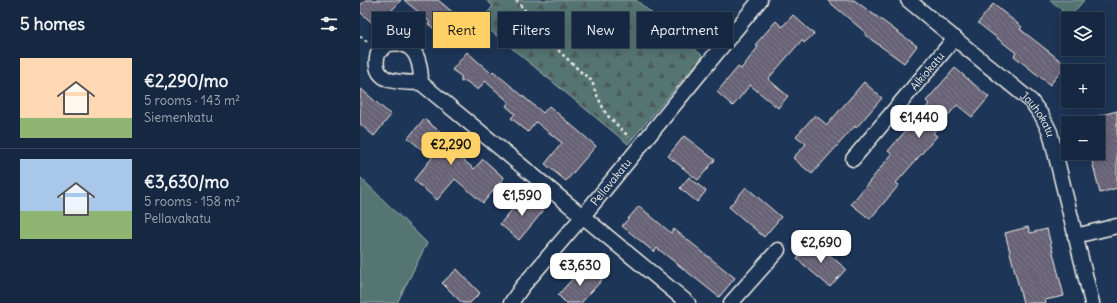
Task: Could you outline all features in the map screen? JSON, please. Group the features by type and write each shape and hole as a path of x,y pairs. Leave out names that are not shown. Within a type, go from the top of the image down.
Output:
{"street":[{"name":"Pellavakatu","path":"511,303 522,287 583,216 760,0"},
{"name":"Jauhokatu","path":"908,0 1031,102 1042,116 1050,132 1092,303"},
{"name":"Alkiokatu","path":"853,159 955,38"},
{"path":"421,83 688,303"},
{"path":"1075,236 1117,226"},
{"path":"731,303 778,250"}],"path":[{"path":"516,0 534,21 540,33 581,72 592,80 595,91 606,114 639,147"}],"green space":[{"path":"486,0 636,0 650,12 637,12 637,48 693,48 703,56 628,144 512,48 564,48 564,12 498,12 498,37 490,30 490,12 488,12 493,6"},
{"path":"1050,0 1084,0 1074,12 1064,12"},
{"path":"360,177 427,243 397,303 360,303"}],"building":[{"path":"365,0 401,0 390,12 372,12 372,23 360,12 360,6"},
{"path":"404,0 438,0 452,12 433,12 433,28 428,24 430,22 425,18 425,12 418,12"},
{"path":"827,0 854,0 917,46 904,63 865,35 866,33"},
{"path":"993,4 1022,27 1020,29 1065,64 1061,64 1061,71 1050,85 1014,56 1016,53 978,23"},
{"path":"793,15 814,34 804,43 802,40 768,79 788,96 778,108 750,85 733,106 717,92 738,67 741,69 758,47 755,45 776,21 782,27"},
{"path":"467,52 491,73 493,71 543,113 549,106 596,146 566,181 545,164 562,143 536,122 528,132 511,118 515,114 506,106 509,102 485,81 478,90 466,81 461,82 461,76 452,70"},
{"path":"955,68 989,97 972,117 957,105 933,133 937,136 896,183 899,185 870,219 851,204 892,154 888,151 929,104 926,101"},
{"path":"864,82 882,98 856,128 855,126 812,174 793,158 806,144 796,136 815,115 827,125"},
{"path":"360,88 391,115 374,136 360,124"},
{"path":"1117,111 1117,188 1100,193 1092,160 1105,160 1105,116 1098,116"},
{"path":"424,119 452,141 448,147 474,169 483,159 504,178 483,203 455,179 437,200 414,180 432,158 408,138"},
{"path":"684,136 715,160 698,180 668,156"},
{"path":"689,177 706,191 697,202 680,188"},
{"path":"746,187 781,217 764,237 729,207"},
{"path":"525,194 544,210 519,240 500,224"},
{"path":"639,206 671,233 674,229 735,278 719,297 657,248 654,252 622,226"},
{"path":"1028,227 1030,233 1047,229 1064,296 1045,300 1046,303 1023,303 1005,233"},
{"path":"812,240 846,269 830,287 797,259"},
{"path":"585,265 602,280 581,303 566,303 558,295"},
{"path":"457,269 480,293 470,303 462,303 442,283"}]}
